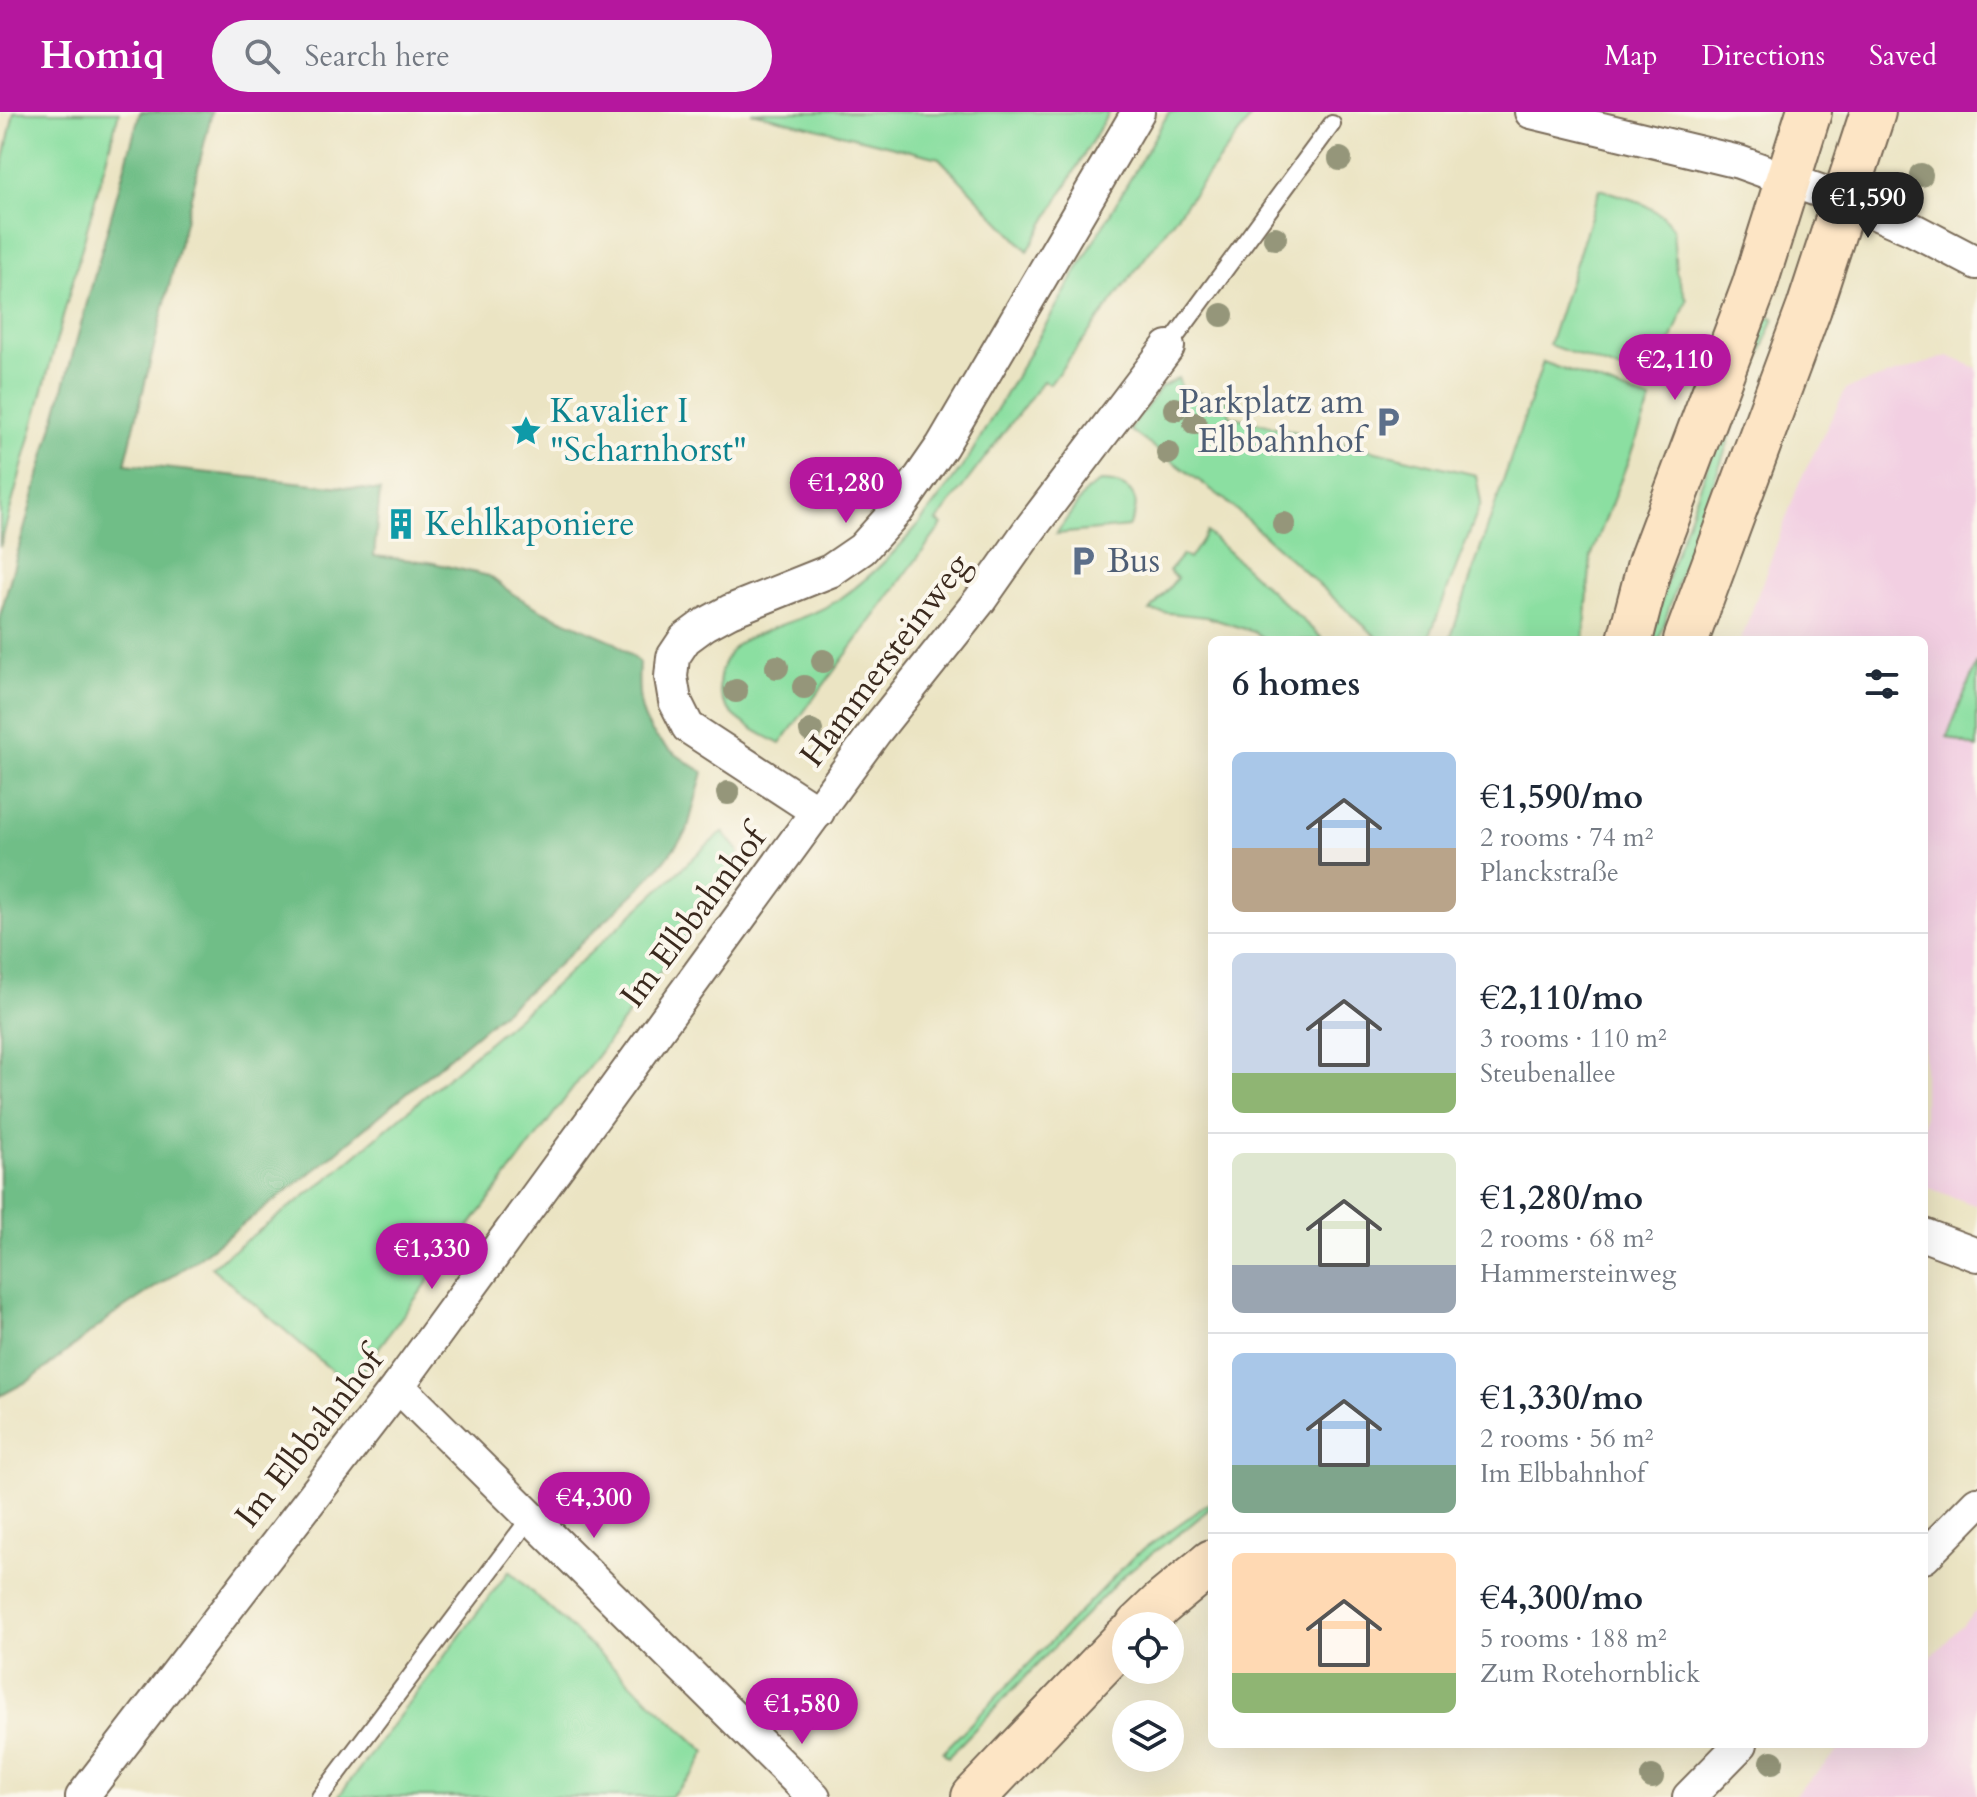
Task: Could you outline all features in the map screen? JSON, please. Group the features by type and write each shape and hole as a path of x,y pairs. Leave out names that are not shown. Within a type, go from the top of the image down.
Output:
{"main road":[{"path":"1631,636 1650,563 1754,287 1809,112"},
{"path":"1687,636 1809,308 1873,112"},
{"path":"1153,1612 1208,1565"},
{"path":"974,1797 1112,1653"}],"street":[{"name":"Hammersteinweg","path":"1138,112 942,446 899,508 862,549 830,571 730,611 685,639 673,657 671,677 675,701 688,727 818,812 875,732 973,609 1168,347"},
{"path":"1531,112 1739,162 1845,200 1912,229 1977,263"},
{"name":"Im Elbbahnhof","path":"82,1797 398,1386 818,812"},
{"path":"1928,1237 1977,1255"},
{"path":"398,1386 814,1797"},
{"path":"1928,1553 1977,1503"},
{"path":"1689,1797 1737,1748"}],"lane":[{"name":"Hammersteinweg","path":"1168,347 1332,124"},
{"path":"320,1797 530,1518"}],"shaded area":[{"path":"1948,356 1977,368 1977,1206 1928,1188 1928,636 1742,636 1799,483 1846,389"},
{"path":"1977,1610 1977,1797 1792,1797 1841,1748 1928,1748 1928,1660"}],"green space":[{"path":"14,112 119,112 0,547 0,178"},
{"path":"140,112 212,112 125,464 380,491 374,556 429,562 489,576 543,611 613,641 639,662 640,702 650,729 670,750 703,772 687,831 665,860 636,892 548,974 321,1165 196,1260 112,1316 32,1379 0,1396 0,616"},
{"path":"751,112 1109,112 1028,251 939,158"},
{"path":"1169,112 1225,112 1240,116 1241,112 1255,112 1050,384 1043,381 937,521 942,525 780,744 748,726 729,710 720,690 721,672 730,653 746,639 813,613 841,598 878,568 926,515 968,459"},
{"path":"1600,189 1640,202 1663,216 1673,229 1676,271 1687,300 1655,383 1549,345"},
{"path":"1764,315 1774,318 1682,568 1660,636 1652,636 1672,563"},
{"path":"1543,362 1651,401 1591,557 1584,636 1451,636"},
{"path":"1178,378 1182,389 1227,400 1230,416 1476,475 1481,503 1430,636 1376,636 1224,499 1130,430 1161,387"},
{"path":"1100,482 1120,485 1132,494 1135,508 1128,527 1056,534 1087,490"},
{"path":"1207,532 1320,636 1260,636 1207,617 1150,611 1177,578 1169,571 1182,555 1189,559"},
{"path":"1977,662 1977,748 1947,737"},
{"path":"723,832 738,850 741,864 350,1386 211,1267 330,1177 552,988"},
{"path":"1206,1505 1208,1510 1201,1516 1118,1581 948,1757 943,1752 1133,1557"},
{"path":"509,1571 706,1752 693,1774 670,1797 338,1797"}],"place":[{"name":"Parkplatz am Elbbahnhof","path":"1388,422"},
{"name":"Kavalier I \"Scharnhorst\"","path":"526,431"},
{"name":"Kehlkaponiere","path":"401,524"},
{"name":"Bus","path":"1083,561"}]}
